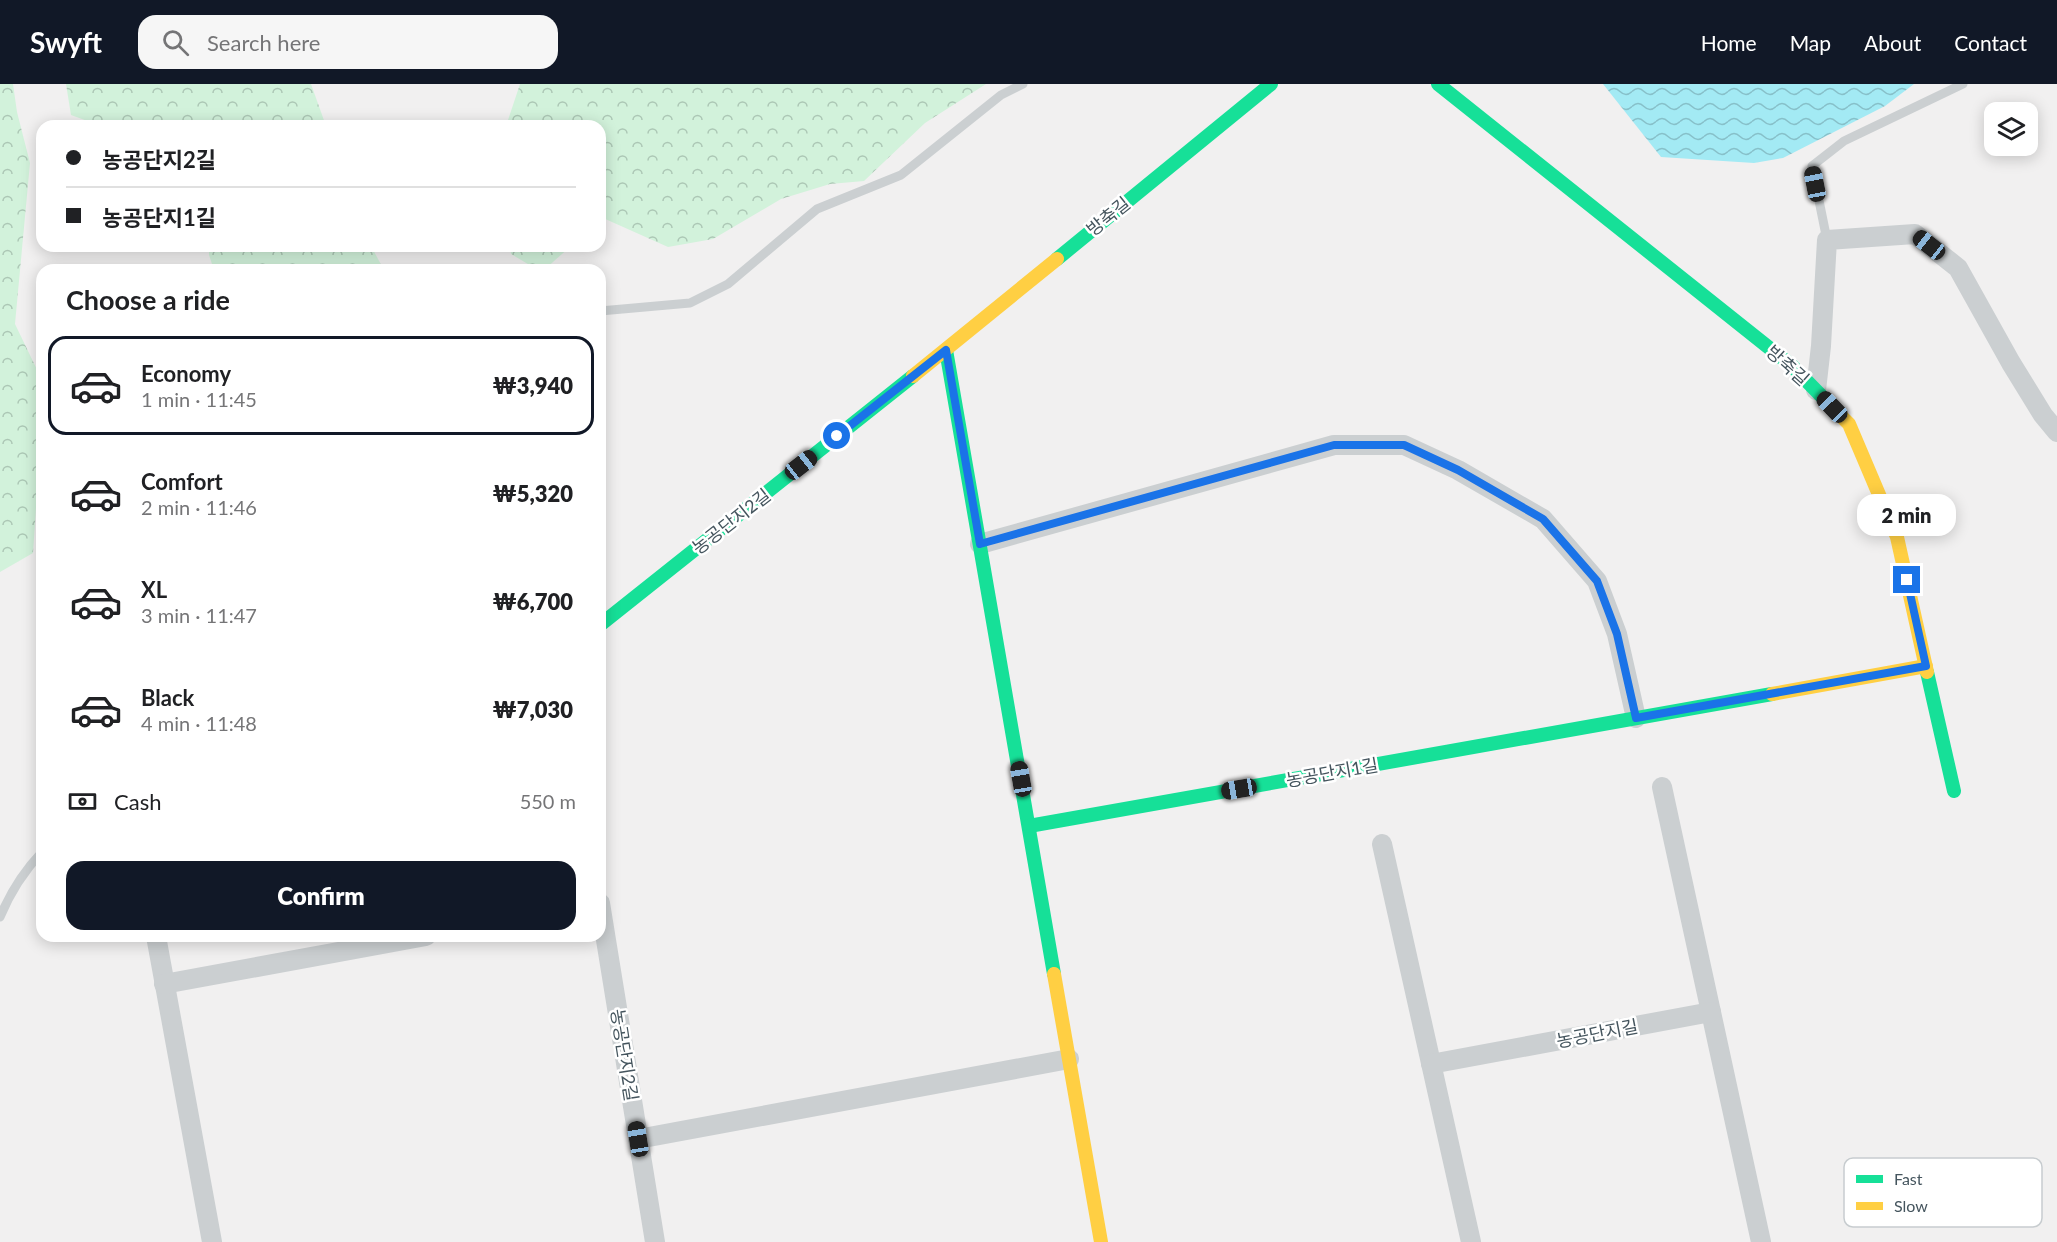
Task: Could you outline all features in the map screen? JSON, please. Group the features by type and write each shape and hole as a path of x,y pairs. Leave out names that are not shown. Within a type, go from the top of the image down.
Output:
{"street":[{"name":"방축길","path":"946,350 1272,84"},
{"name":"방축길","path":"1438,84 1792,366 1816,390"},
{"path":"1827,240 1915,234 1958,268 2016,372 2043,415 2057,432"},
{"name":"방축길","path":"1816,390 1827,240"},
{"path":"946,350 1101,1242"},
{"name":"농공단지2길","path":"606,620 946,350"},
{"path":"1816,390 1849,424 1897,537 1954,791"},
{"path":"980,544 1334,445 1404,445 1458,470 1543,519 1597,581 1617,634 1636,718"},
{"name":"농공단지1길","path":"1029,826 1926,666"},
{"path":"1662,787 1761,1242"},
{"path":"1382,844 1471,1242"},
{"name":"농공단지2길","path":"606,941 655,1242"},
{"path":"157,942 212,1242"},
{"path":"164,984 393,942"},
{"name":"농공단지길","path":"1431,1064 1711,1012"},
{"path":"638,1139 1069,1059"}],"lane":[{"path":"606,310 690,303 728,285 817,209 901,175 1001,94 1023,84"},
{"path":"1827,240 1812,165 1844,141 1963,84"},
{"path":"0,917 6,902 36,858"}],"green space":[{"path":"0,84 13,84 17,112 30,163 15,324 36,368 36,508 33,553 0,572"},
{"path":"66,84 311,84 324,120 85,120 71,115"},
{"path":"520,84 986,84 925,123 864,181 830,184 781,199 713,239 668,247 606,219 606,120 508,120"},
{"path":"209,252 374,252 381,264 212,264"},
{"path":"511,252 564,252 551,264 528,264"}],"water":[{"path":"1603,84 1914,84 1885,106 1783,158 1754,163 1661,157"}],"traffic: fast":[{"path":"1057,259 1271,84"},
{"path":"1438,84 1792,366 1839,414"},
{"path":"946,350 1054,974"},
{"path":"606,620 913,376"},
{"path":"1927,672 1954,791"},
{"path":"1029,826 1772,694"}],"traffic: slow":[{"path":"913,376 1057,259"},
{"path":"1839,414 1849,424 1897,537 1927,672"},
{"path":"1772,694 1926,666"},
{"path":"1054,974 1101,1242"}],"route":[{"path":"837,436 946,350 980,544 1334,445 1404,445 1458,470 1543,519 1597,581 1617,634 1636,718 1926,666 1907,580"}]}
